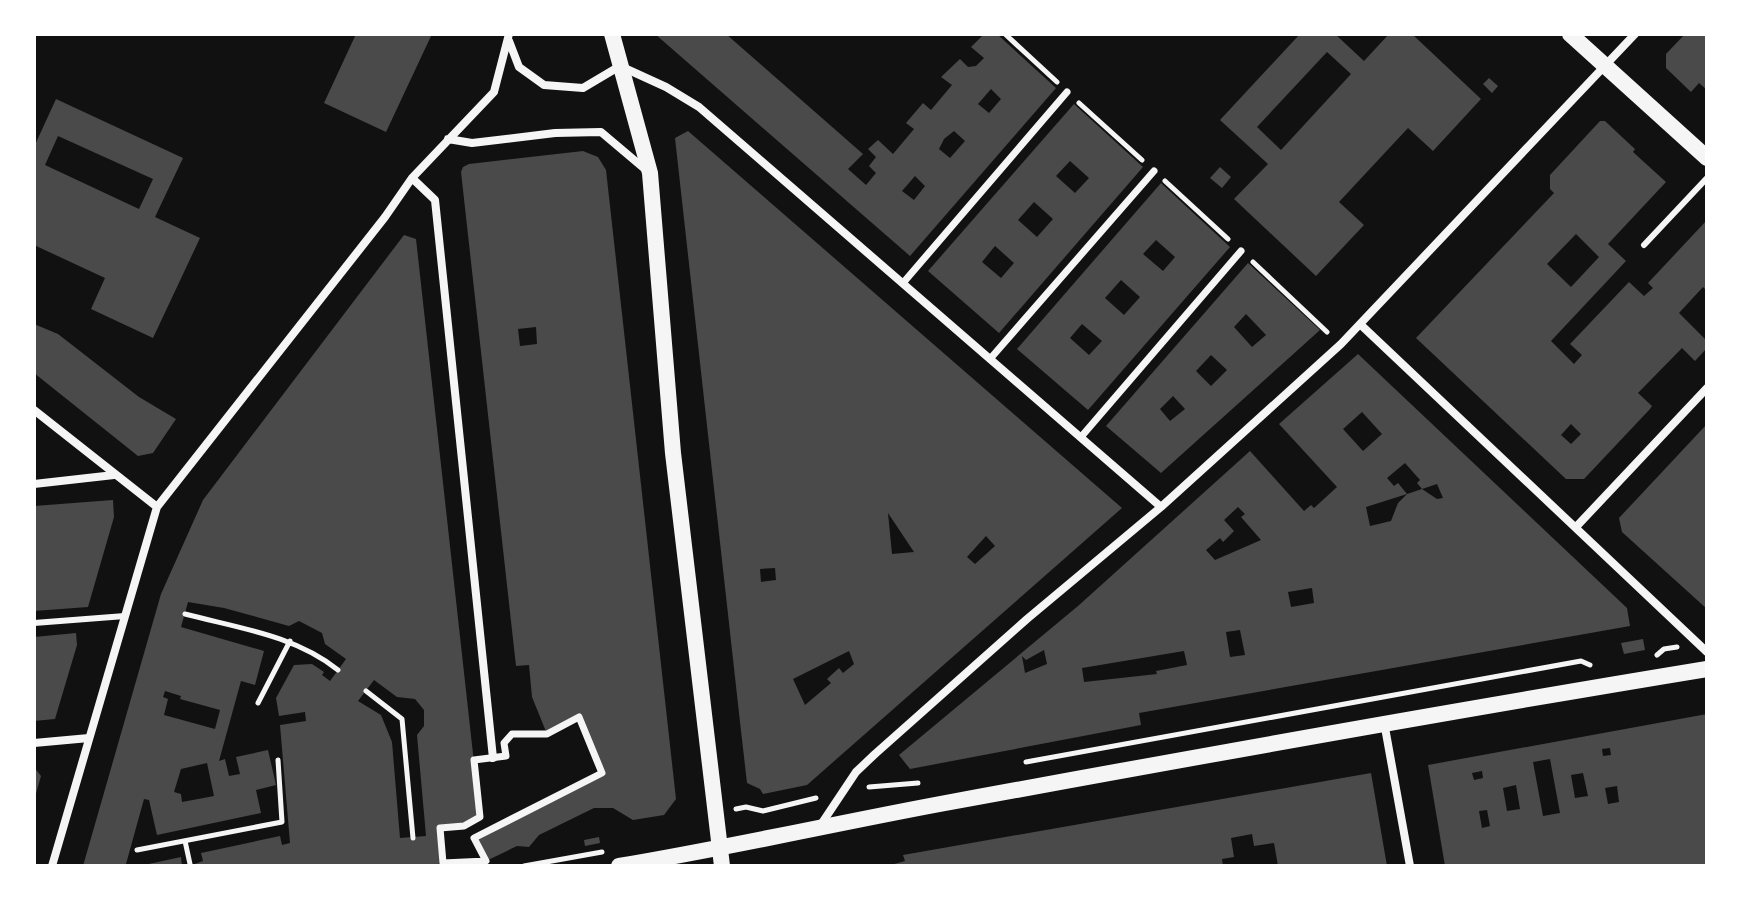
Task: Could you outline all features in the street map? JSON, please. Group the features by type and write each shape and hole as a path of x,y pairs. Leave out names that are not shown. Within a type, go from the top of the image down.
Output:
{"main road":[{"path":"612,34 650,173 673,453 721,858"},
{"path":"1570,34 1707,158"},
{"path":"619,866 721,858 819,828 1384,722 1707,669"}],"street":[{"path":"819,828 856,772 875,754 1027,619 1161,507 1361,325 1635,34"},
{"path":"509,37 519,67 544,85 583,88 620,66 666,87 699,107 1161,507"},
{"path":"52,866 157,507 385,217 412,178 494,92 509,37"},
{"path":"903,283 1067,92"},
{"path":"448,139 472,143 555,133 601,132 650,173"},
{"path":"990,359 1154,171"},
{"path":"412,178 435,200 493,758"},
{"path":"1081,437 1241,251"},
{"path":"1361,325 1707,652"},
{"path":"1576,527 1707,388"},
{"path":"34,410 157,507"},
{"path":"34,484 114,475"},
{"path":"579,717 602,773 474,838 486,861 443,863 440,828 464,826 480,817 474,760 493,758 506,756 504,743 512,734 547,734 579,717"},
{"path":"1384,722 1410,866"},
{"path":"34,743 89,738"}],"lane":[{"path":"1644,245 1707,178"},
{"path":"34,623 125,616"}],"path":[{"path":"1005,34 1341,344"},
{"path":"185,614 290,641 319,654 338,670"},
{"path":"258,703 290,641"},
{"path":"366,691 402,719 413,838"},
{"path":"137,850 282,822 278,760"},
{"path":"185,841 190,864"}],"building":[{"path":"356,34 432,34 386,132 324,103"},
{"path":"655,34 726,34 863,154 848,169 866,185 876,173 869,166 876,157 868,149 878,140 893,154 914,129 906,123 923,103 931,110 952,85 941,77 960,59 968,67 976,66 984,58 971,47 984,34 997,34 1056,88 910,256","holes":["991,89 1001,99 989,113 978,104","954,131 965,141 950,158 939,149 944,139","915,176 925,186 914,200 902,191"]},
{"path":"1300,34 1335,34 1364,61 1389,34 1412,34 1481,99 1433,151 1408,128 1339,202 1364,225 1316,276 1234,199 1268,164 1220,120","holes":["1327,52 1351,74 1281,150 1257,127"]},
{"path":"1685,34 1707,34 1707,90 1699,83 1691,92 1666,68 1666,54"},
{"path":"1489,78 1498,86 1492,93 1483,84"},
{"path":"56,99 183,158 155,217 200,238 153,338 91,309 105,278 34,245 34,147","holes":["58,136 153,179 139,209 45,165"]},
{"path":"1074,104 1143,167 999,333 928,271","holes":["1070,161 1089,178 1075,193 1056,176","1034,202 1053,219 1037,237 1018,220","995,246 1014,263 1001,278 982,262"]},
{"path":"1600,121 1605,121 1666,182 1608,244 1626,261 1551,341 1574,364 1582,355 1570,344 1629,282 1644,296 1653,288 1648,283 1707,220 1707,291 1703,287 1679,313 1707,341 1707,348 1695,361 1682,348 1638,393 1652,406 1584,479 1566,479 1416,338 1554,193 1550,189 1550,175","holes":["1576,234 1599,257 1571,287 1547,264","1571,424 1581,434 1571,444 1561,435"]},
{"path":"688,131 1122,508 807,785 763,794 760,789 747,783 675,138","holes":["888,513 914,552 892,554","986,536 995,546 975,564 967,557","775,568 776,580 761,582 760,569","849,651 854,664 843,673 839,668 827,679 831,683 805,705 793,679"]},
{"path":"583,151 598,157 606,170 676,799 664,815 633,820 613,808 594,808 539,835 529,847 517,846 486,861 474,838 602,773 579,717 547,734 532,697 529,665 516,666 461,172 469,164","holes":["536,327 537,344 520,346 518,329"]},
{"path":"1220,167 1231,177 1222,188 1210,178"},
{"path":"1161,183 1230,247 1088,410 1017,349","holes":["1156,240 1175,257 1163,271 1143,254","1121,280 1140,297 1124,315 1105,298","1082,324 1102,341 1089,355 1070,338"]},
{"path":"404,235 416,239 480,817 464,826 440,828 443,863 427,866 189,866 203,861 201,853 280,836 282,845 290,843 280,725 306,721 305,712 279,716 276,698 294,665 312,664 324,672 322,675 330,681 346,659 325,644 322,633 299,621 289,626 224,608 188,602 181,627 264,651 255,685 241,681 219,761 225,759 229,776 240,774 236,757 268,750 276,785 256,790 261,813 157,835 149,800 144,799 126,864 83,866 161,594 203,500","holes":["374,680 397,697 415,699 424,710 424,726 417,735 426,836 400,838 392,742 381,715 358,701","165,691 181,696 180,699 220,710 215,729 164,715 168,699 163,697","207,763 214,796 182,802 181,794 174,792 181,769"]},
{"path":"1248,263 1320,330 1161,473 1106,426","holes":["1246,314 1266,335 1252,347 1234,327","1211,355 1227,370 1211,386 1196,371","1173,396 1185,409 1170,421 1160,409"]},
{"path":"34,324 58,334 139,397 176,419 153,453 138,456 34,373"},
{"path":"1358,354 1627,608 1630,626 1139,713 1141,725 910,769 899,755 1078,606 1250,451 1304,511 1311,505 1314,508 1337,487 1279,424","holes":["1362,412 1382,434 1363,451 1343,429","1405,463 1420,480 1417,483 1422,489 1407,494 1398,483 1394,486 1387,478","1437,484 1443,498 1437,499 1422,489","1407,494 1398,503 1391,521 1370,526 1366,507","1238,507 1245,514 1241,517 1261,540 1215,560 1206,550 1220,538 1223,542 1234,531 1224,520","1312,588 1314,603 1291,607 1288,592","1240,630 1245,655 1230,657 1226,632","1044,650 1047,664 1025,673 1022,656 1026,660","1184,651 1187,665 1156,671 1157,674 1084,682 1082,668"]},
{"path":"1707,424 1707,609 1622,532 1619,518"},
{"path":"113,500 114,517 88,607 34,611 34,506"},
{"path":"76,633 77,645 55,719 34,721 34,637"},
{"path":"1643,639 1645,650 1624,654 1621,643"},
{"path":"1707,714 1707,866 1445,866 1428,765","holes":["1610,748 1611,755 1603,756 1602,749","1550,759 1560,813 1543,816 1533,762","1482,771 1483,778 1474,780 1472,773","1583,773 1588,796 1575,798 1571,775","1516,785 1520,809 1507,811 1503,788","1617,786 1619,802 1608,804 1605,788","1487,810 1490,826 1482,828 1479,811"]},
{"path":"34,767 41,776 35,797 34,797"},
{"path":"1371,773 1387,866 1278,866 1274,843 1254,846 1252,834 1231,838 1234,857 1222,859 1223,866 887,866 905,861 903,855"},
{"path":"599,837 600,843 585,846 584,840"},
{"path":"181,857 182,866 144,866 144,865"}]}
